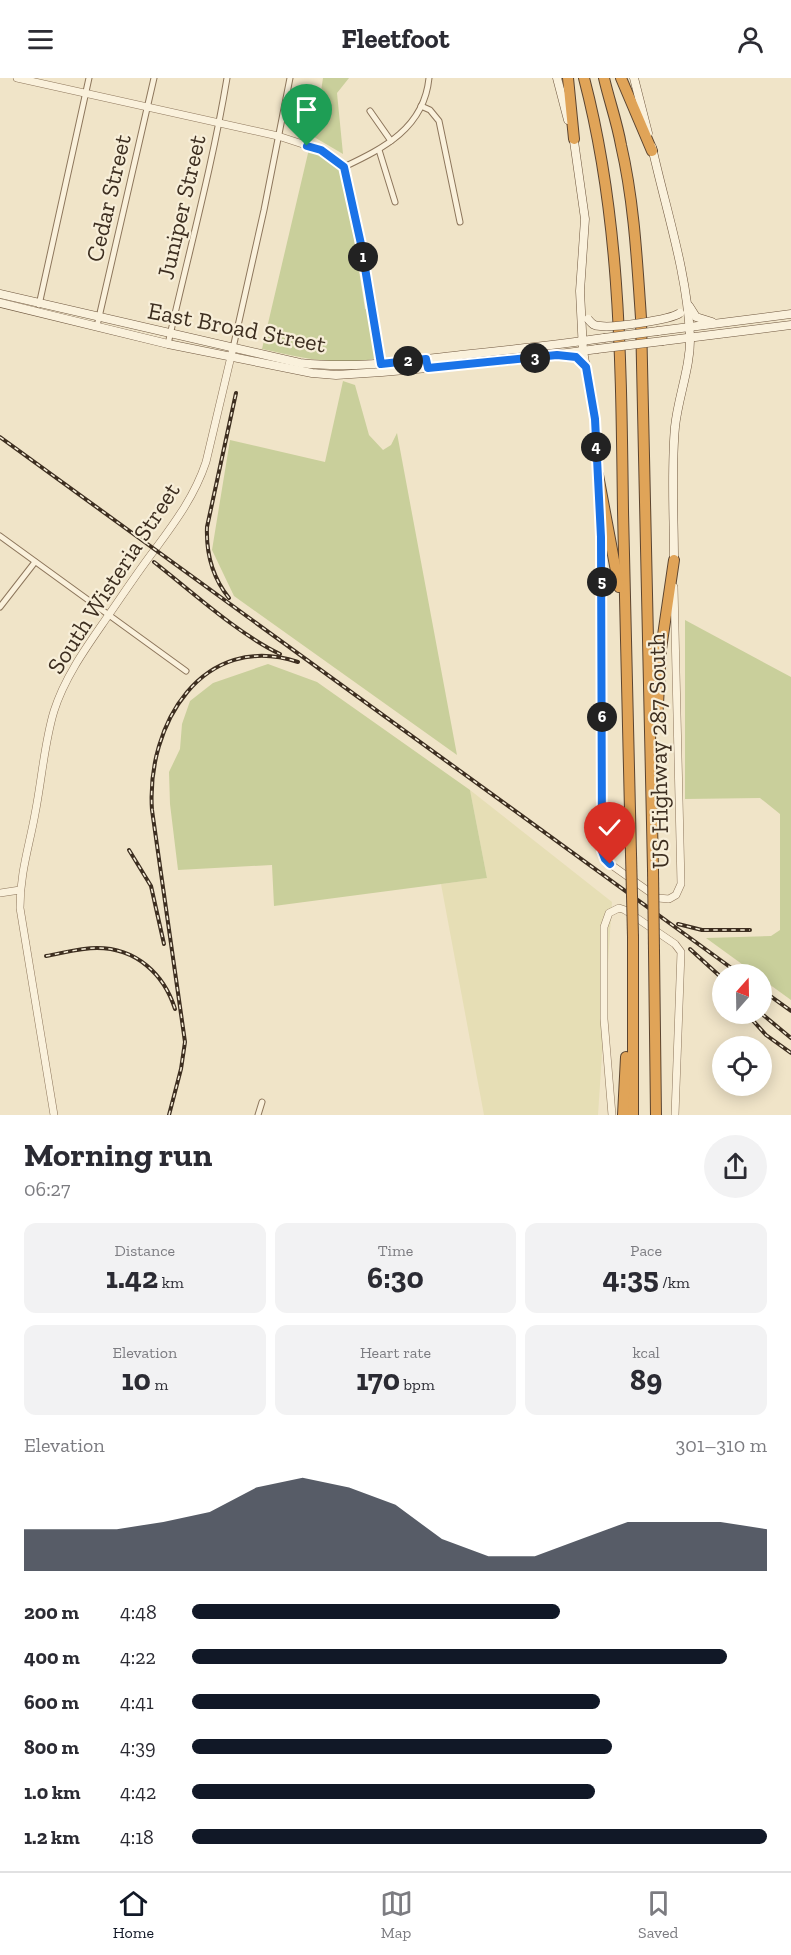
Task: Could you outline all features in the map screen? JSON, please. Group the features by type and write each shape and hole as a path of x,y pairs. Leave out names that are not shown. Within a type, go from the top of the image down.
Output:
{"highway":[{"path":"568,78 574,139"},
{"path":"584,78 610,209 620,321 632,854 633,1115"},
{"path":"604,78 621,144 628,186 637,255 641,318 653,827 656,1115"},
{"path":"621,78 652,151"},
{"path":"598,475 625,614"},
{"path":"653,827 656,809 657,694 674,560"},
{"path":"623,1115 629,994 634,979"}],"main road":[{"name":"US Highway 287 South","path":"557,78 574,139 585,219 581,298 582,341 595,419 598,475"},
{"name":"US Highway 287 South","path":"634,78 680,261 690,337 675,425 674,560"},
{"name":"East Broad Street","path":"0,294 168,344 232,352"},
{"path":"581,298 588,319 593,324 605,326 670,318 680,313 687,303 696,317 716,323"},
{"name":"East Broad Street","path":"0,303 37,312 170,334 232,352 336,375 427,364 507,361 791,326"},
{"name":"East Broad Street","path":"427,364 506,350 791,314"},
{"path":"689,351 701,340 710,336"},
{"path":"506,350 507,361"},
{"path":"557,355 576,357 586,367"},
{"path":"336,375 338,366"},
{"name":"East Broad Street","path":"299,367 381,368"}],"street":[{"path":"17,78 278,136 321,150 344,167 361,244 381,368"},
{"path":"37,312 89,78"},
{"name":"Cedar Street","path":"98,322 154,78"},
{"name":"Juniper Street","path":"168,344 219,123 227,78"},
{"path":"232,352 264,210 290,78"},
{"path":"344,167 379,150 410,125 421,106 429,78"},
{"path":"421,106 430,110 439,121 460,222"},
{"path":"370,111 392,141"},
{"path":"379,150 395,202"},
{"name":"South Wisteria Street","path":"54,1115 24,935 20,890 23,861 35,816 43,758 54,711 62,690 108,615 179,517 200,480 232,352"},
{"name":"US Highway 287 South","path":"598,475 601,537 603,855 610,864 658,898 664,899 676,895 681,884 674,560"},
{"path":"0,536 186,671"},
{"path":"0,606 35,562"},
{"path":"0,893 20,890"},
{"path":"612,1115 604,1019 604,927 609,913 618,908 625,910 675,944 681,952 675,1115"},
{"path":"258,1115 262,1102"}],"shaded area":[{"path":"470,790 612,902 598,1115 484,1115 441,884 487,878"}],"green space":[{"path":"323,78 349,78 337,93 343,154 314,137"},
{"path":"309,149 329,158 343,168 365,309 375,308 382,356 369,360 339,362 262,349"},
{"path":"343,381 355,385 369,435 383,450 391,445 397,433 457,755 234,596 212,550 230,440 325,462"},
{"path":"685,620 791,677 791,1000 772,986 772,964 742,964 706,938 771,936 780,930 780,814 760,798 685,799"},
{"path":"268,664 317,682 470,790 487,878 274,906 272,865 178,870 170,804 169,772 180,749 182,724 190,701 213,683"}],"railway":[{"path":"229,598 218,582 211,564 207,527 236,393"},
{"path":"0,437 726,964"},
{"path":"154,562 231,624 280,654"},
{"path":"169,1115 181,1069 185,1042 152,810 153,778 159,746 171,717 187,692 208,673 234,660 264,656 298,662"},
{"path":"129,850 151,886 164,944"},
{"path":"678,924 702,930 750,930"},
{"path":"46,956 91,948 111,949 124,953 136,958 156,974 170,996 175,1009"},
{"path":"690,949 712,969"},
{"path":"772,997 791,1011"},
{"path":"772,1022 791,1038"},
{"path":"756,1024 766,1035 791,1053"}],"route":[{"path":"307,146 321,150 344,167 361,244 381,364 426,359 428,368 557,355 576,357 586,367 595,419 601,537 602,851 610,864"}]}
